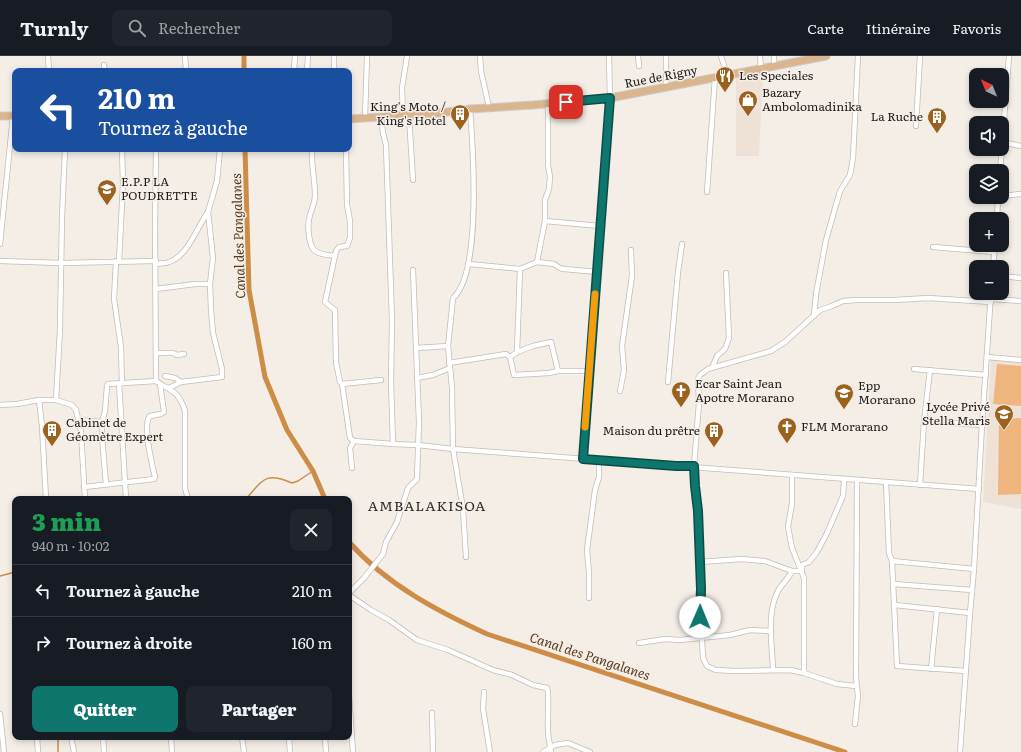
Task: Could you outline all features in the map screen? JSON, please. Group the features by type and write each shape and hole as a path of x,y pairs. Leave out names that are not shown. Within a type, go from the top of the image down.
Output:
{"main road":[{"name":"Rue de Rigny","path":"352,119 459,112 489,107 548,104 610,98 826,56"},
{"path":"0,116 12,116"}],"street":[{"path":"48,56 49,68"},
{"path":"185,56 186,68"},
{"path":"294,56 294,68"},
{"path":"307,68 308,56"},
{"path":"334,56 334,68"},
{"path":"365,118 368,56"},
{"path":"407,56 402,88 413,180"},
{"path":"480,56 481,72 489,107"},
{"path":"583,459 610,98 609,56"},
{"path":"638,56 639,66"},
{"path":"666,56 666,87"},
{"path":"720,56 726,75"},
{"path":"760,56 761,68"},
{"path":"774,56 774,66"},
{"path":"814,316 816,294 826,240 840,191 850,175 853,150 858,56"},
{"path":"916,126 920,56"},
{"path":"1004,116 1009,56"},
{"path":"707,192 715,78"},
{"path":"537,262 545,221 546,200 550,177 548,165 548,104"},
{"path":"466,557 463,509 452,449 452,388 448,346 453,298 459,293 469,264 472,235 474,188 470,109"},
{"path":"381,117 386,145 392,320 393,444"},
{"path":"0,244 12,134"},
{"path":"1009,143 1021,146"},
{"path":"56,400 60,329 65,152"},
{"path":"122,152 122,205 114,299 121,347 126,496"},
{"path":"85,487 150,480 155,477 148,440 148,421 150,416 164,412 158,383 156,353 156,152"},
{"path":"0,261 61,263 118,261 170,262 180,255 196,236 200,223 208,212 217,181 220,152"},
{"path":"312,152 315,203 308,221 310,242 313,250 335,256"},
{"path":"346,152 347,205 350,221 350,238 347,246 337,248 325,302 335,310 336,362 340,382 342,384 350,438 354,440 452,449 676,466 694,466 979,489"},
{"path":"1009,195 1021,194"},
{"path":"169,388 181,382 222,377 222,369 213,333 210,310 210,284 213,258 208,212"},
{"path":"545,221 600,226"},
{"path":"668,382 682,244"},
{"path":"933,247 969,250"},
{"path":"620,391 624,370 622,346 632,276 631,250"},
{"path":"993,260 994,252"},
{"path":"469,264 520,269 537,262 554,264 564,269 597,272"},
{"path":"517,352 520,269"},
{"path":"352,591 383,554 386,542 397,522 408,488 417,479 417,378 413,270"},
{"path":"712,368 717,356 724,350 729,338 726,273"},
{"path":"1009,277 1021,278"},
{"path":"156,289 195,284 210,284"},
{"path":"856,686 837,684 790,670 772,669 735,671 716,670 707,666 703,658 701,639 698,501 695,486 694,466 699,404 698,379 700,375 712,368 771,351 786,342 820,310 843,301 969,298"},
{"path":"966,752 960,752 974,568 991,300"},
{"path":"1009,300 1021,301"},
{"path":"510,357 517,352 538,344 551,342 558,371"},
{"path":"416,348 448,346"},
{"path":"156,353 173,353 177,355 184,354"},
{"path":"417,378 433,375 450,365 506,354 510,357 514,375 558,371 589,371"},
{"path":"987,357 1021,360"},
{"path":"914,369 986,374"},
{"path":"920,485 924,421 930,370"},
{"path":"165,376 176,378 181,382"},
{"path":"342,384 381,380"},
{"path":"106,484 102,422 106,411 108,384 158,383 175,392 182,401 184,411 185,488 187,496"},
{"path":"39,400 46,496"},
{"path":"0,405 39,400 56,400 74,407 81,432 86,496"},
{"path":"78,420 102,422"},
{"path":"924,421 982,425"},
{"path":"352,468 350,448 354,440"},
{"path":"589,598 587,550 595,490 599,477 599,460"},
{"path":"792,475 792,503 788,527 792,548 804,578 804,673"},
{"path":"802,571 802,565 809,562 817,552 843,496 844,479"},
{"path":"855,724 858,696 856,686 857,600 855,546 857,480"},
{"path":"886,482 889,553 892,562 894,584 897,666 966,671"},
{"path":"700,562 741,559 765,561 780,568 792,571 802,571"},
{"path":"892,562 974,568"},
{"path":"772,669 771,631 774,603 779,589 792,571"},
{"path":"894,584 972,590"},
{"path":"352,596 371,610 395,623 417,640 448,650 493,670 512,675 533,685 547,688 549,692 547,706 551,750"},
{"path":"895,605 970,613"},
{"path":"931,669 937,609"},
{"path":"639,643 665,639 701,639 730,635 750,630 771,631"},
{"path":"484,692 483,709 490,752"},
{"path":"432,713 433,752"},
{"path":"0,714 4,752"},
{"path":"352,738 353,752"},
{"path":"37,740 38,752"},
{"path":"72,740 74,752"},
{"path":"103,740 104,752"},
{"path":"171,740 172,752"},
{"path":"242,740 244,752"},
{"path":"289,740 290,752"},
{"path":"325,740 326,752"},
{"path":"543,752 551,750 555,745 568,744 590,752"}],"shaded area":[{"name":"Bazary Ambolomadinika","path":"763,73 759,156 736,156 736,78"},
{"name":"Lycée Privé Stella Maris","path":"991,357 1021,360 1021,509 983,502"},
{"path":"997,364 1021,366 1021,406 993,404"},
{"path":"1021,418 1021,494 998,495 999,419"}],"waterway":[{"name":"Canal des Pangalanes","path":"244,56 244,68"},
{"name":"Canal des Pangalanes","path":"245,152 249,290 265,377 287,430 313,471 324,496"},
{"path":"249,496 265,479 283,479 292,483 298,481 313,471"},
{"name":"Canal des Pangalanes","path":"352,545 379,571 396,584 431,606 487,634 845,752"},
{"path":"0,576 12,573"},
{"path":"58,740 58,752"}],"slow traffic":[{"path":"585,427 595,294"}],"place":[{"name":"Les Speciales","path":"725,93"},
{"name":"Bazary Ambolomadinika","path":"748,117"},
{"name":"King's Moto / King's Hotel","path":"460,131"},
{"name":"La Ruche","path":"937,134"},
{"name":"E.P.P LA POUDRETTE","path":"107,206"},
{"name":"Ecar Saint Jean Apotre Morarano","path":"681,408"},
{"name":"Epp Morarano","path":"844,410"},
{"name":"Lycée Privé Stella Maris","path":"1004,431"},
{"name":"FLM Morarano","path":"787,444"},
{"name":"Cabinet de Géomètre Expert","path":"52,447"},
{"name":"Maison du prêtre","path":"714,448"}],"district":[{"name":"AMBALAKISOA","path":"427,506"}],"route":[{"path":"566,102 610,98 583,459 694,466 695,486 698,501 701,589 700,617"}]}
